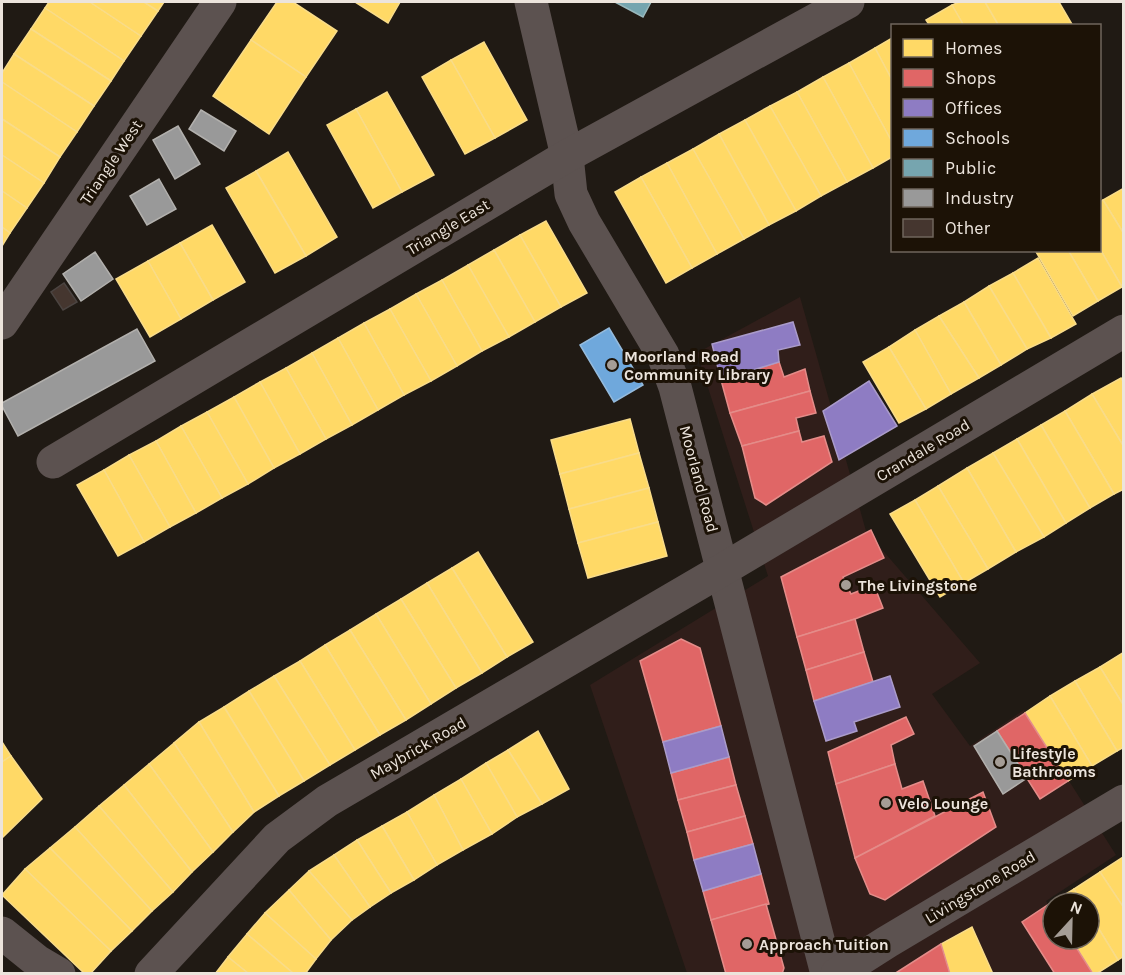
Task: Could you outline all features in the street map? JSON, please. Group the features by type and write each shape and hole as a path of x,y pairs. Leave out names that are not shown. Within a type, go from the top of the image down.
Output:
{"street":[{"name":"Triangle West","path":"2,323 220,2"},
{"name":"Moorland Road","path":"531,2 567,156 571,194 584,222 663,355 675,387 827,974"},
{"name":"Triangle East","path":"53,462 567,156 848,2"},
{"name":"Crandale Road","path":"722,570 1124,331"},
{"name":"Maybrick Road","path":"151,974 277,838 327,801 722,570"},
{"name":"Livingstone Road","path":"837,974 1124,801"},
{"path":"2,933 37,961 59,974"}],"shaded area":[{"path":"800,297 866,531 980,663 932,694 970,746 1024,710 1116,855 1061,891 1041,891 1041,951 1067,951 1093,973 687,973 590,685 768,576 697,353"}],"building: Homes":[{"path":"49,2 90,2 141,36 124,61 45,8"},
{"path":"90,2 144,2 158,11 141,36"},
{"path":"144,2 164,2 158,11"},
{"path":"277,2 293,2 337,31 306,77 251,40"},
{"path":"355,2 400,2 388,23"},
{"path":"959,2 985,2 998,24 963,24 952,5"},
{"path":"985,2 1059,2 1072,24 998,24"},
{"path":"952,5 963,24 929,24 926,20"},
{"path":"45,8 124,61 111,81 31,29"},
{"path":"31,29 111,81 94,106 14,54"},
{"path":"891,39 891,78 875,48"},
{"path":"251,40 306,77 269,134 213,96"},
{"path":"484,42 527,120 495,138 451,60"},
{"path":"875,48 891,78 891,140 849,63"},
{"path":"14,54 94,106 77,132 2,82 2,73"},
{"path":"451,60 495,138 465,154 422,77"},
{"path":"849,63 891,140 891,158 873,168 823,77"},
{"path":"823,77 873,168 847,182 797,92"},
{"path":"2,82 77,132 60,157 2,119"},
{"path":"387,92 434,175 402,192 356,109"},
{"path":"797,92 847,182 821,196 770,106"},
{"path":"770,106 821,196 796,211 745,120"},
{"path":"356,109 402,192 373,208 327,125"},
{"path":"2,119 60,157 44,183 2,155"},
{"path":"745,120 796,211 769,225 719,134"},
{"path":"719,134 769,225 744,239 693,149"},
{"path":"693,149 744,239 717,254 667,163"},
{"path":"288,152 337,237 306,256 256,171"},
{"path":"2,155 44,183 27,208 2,191"},
{"path":"667,163 717,254 692,268 641,177"},
{"path":"256,171 306,256 275,273 226,188"},
{"path":"641,177 692,268 666,283 615,192"},
{"path":"1124,188 1124,234 1103,200"},
{"path":"2,191 27,208 10,233 2,227"},
{"path":"1103,200 1124,234 1124,286 1122,287 1101,251 1101,201"},
{"path":"546,221 587,293 561,307 520,235"},
{"path":"212,225 245,282 213,300 180,243"},
{"path":"2,227 10,233 2,246"},
{"path":"520,235 561,307 535,322 494,250"},
{"path":"180,243 213,300 181,319 148,261"},
{"path":"494,250 535,322 509,337 468,265"},
{"path":"1101,251 1122,287 1098,301 1069,252"},
{"path":"1036,252 1069,252 1098,301 1073,316"},
{"path":"1038,258 1076,324 1051,338 1013,273"},
{"path":"148,261 181,319 150,337 116,279"},
{"path":"468,265 509,337 482,351 442,280"},
{"path":"1013,273 1051,338 1027,349 989,286"},
{"path":"442,280 482,351 457,366 416,294"},
{"path":"989,286 1027,349 1001,365 964,302"},
{"path":"416,294 457,366 431,381 390,309"},
{"path":"964,302 1001,365 979,378 939,316"},
{"path":"390,309 431,381 404,395 364,323"},
{"path":"939,316 979,378 951,394 915,330"},
{"path":"364,323 404,395 378,410 338,338"},
{"path":"915,330 951,394 926,409 889,347"},
{"path":"338,338 378,410 352,425 312,353"},
{"path":"889,347 926,409 899,423 863,362"},
{"path":"312,353 352,425 326,439 286,368"},
{"path":"286,368 326,439 300,454 260,382"},
{"path":"1121,378 1124,383 1124,447 1092,394"},
{"path":"260,382 300,454 274,468 234,397"},
{"path":"1092,394 1124,447 1124,489 1114,494 1065,411"},
{"path":"234,397 274,468 248,484 207,412"},
{"path":"1065,411 1114,494 1090,508 1041,425"},
{"path":"207,412 248,484 222,498 181,426"},
{"path":"630,419 639,453 560,474 551,440"},
{"path":"1041,425 1090,508 1066,523 1017,439"},
{"path":"181,426 222,498 196,513 156,441"},
{"path":"1017,439 1066,523 1044,537 993,453"},
{"path":"156,441 196,513 170,527 129,455"},
{"path":"639,453 649,488 569,509 560,474"},
{"path":"993,453 1044,537 1016,552 967,468"},
{"path":"129,455 170,527 144,542 104,470"},
{"path":"967,468 1016,552 988,569 938,486"},
{"path":"104,470 144,542 118,556 77,485"},
{"path":"938,486 988,569 964,583 915,500"},
{"path":"649,488 658,522 578,543 569,509"},
{"path":"915,500 964,583 940,597 890,514"},
{"path":"658,522 667,556 588,578 578,543"},
{"path":"478,552 533,642 507,657 452,568"},
{"path":"452,568 507,657 482,673 427,583"},
{"path":"427,583 482,673 456,688 401,599"},
{"path":"401,599 456,688 431,704 376,614"},
{"path":"376,614 431,704 406,720 350,630"},
{"path":"350,630 406,720 380,735 325,645"},
{"path":"325,645 380,735 355,750 300,661"},
{"path":"1124,652 1124,706 1100,667"},
{"path":"300,661 355,750 330,765 274,676"},
{"path":"1100,667 1124,706 1124,747 1117,751 1075,681"},
{"path":"274,676 330,765 304,781 249,691"},
{"path":"1075,681 1117,751 1092,766 1050,696"},
{"path":"249,691 304,781 279,796 224,707"},
{"path":"1050,696 1092,766 1068,781 1025,713"},
{"path":"224,707 279,796 254,812 199,722"},
{"path":"199,722 254,812 233,832 174,743"},
{"path":"538,731 569,789 542,804 508,750"},
{"path":"2,742 11,756 2,762"},
{"path":"174,743 233,832 213,852 149,764"},
{"path":"508,750 542,804 517,817 486,763"},
{"path":"11,756 42,799 2,838 2,762"},
{"path":"486,763 517,817 492,834 461,779"},
{"path":"149,764 213,852 192,872 124,785"},
{"path":"461,779 492,834 463,850 434,795"},
{"path":"124,785 192,872 173,892 99,806"},
{"path":"434,795 463,850 437,865 407,812"},
{"path":"99,806 173,892 152,911 75,827"},
{"path":"407,812 437,865 414,880 382,826"},
{"path":"382,826 414,880 391,893 357,840"},
{"path":"75,827 152,911 132,931 50,848"},
{"path":"357,840 391,893 370,907 334,855"},
{"path":"50,848 132,931 111,951 25,869"},
{"path":"334,855 370,907 352,920 309,871"},
{"path":"1123,857 1124,859 1124,908 1100,872"},
{"path":"25,869 111,951 90,974 85,974 2,895"},
{"path":"309,871 352,920 331,940 289,890"},
{"path":"1100,872 1124,908 1124,956 1118,960 1101,932 1101,891 1075,891 1074,889"},
{"path":"289,890 331,940 316,959 265,913"},
{"path":"265,913 316,959 305,974 294,974 247,934"},
{"path":"972,927 993,974 950,974 941,944"},
{"path":"1101,932 1118,960 1093,974 1079,951 1101,951"},
{"path":"247,934 294,974 249,974 228,957"},
{"path":"228,957 249,974 215,974"}],"building: Shops":[{"path":"779,362 784,377 805,369 810,391 730,413 721,380"},
{"path":"810,391 816,413 796,418 799,431 742,446 730,413"},
{"path":"799,431 802,442 824,436 832,462 766,505 755,498 742,446"},
{"name":"The Livingstone","path":"871,530 884,558 843,577 851,594 874,585 883,608 797,637 781,577"},
{"path":"855,619 864,652 806,670 797,637"},
{"path":"681,639 700,648 721,726 663,742 640,661"},
{"path":"864,652 873,682 814,701 806,670"},
{"path":"1025,713 1068,781 1040,799 997,731"},
{"path":"906,717 914,734 891,745 895,764 836,784 828,752"},
{"path":"729,757 736,785 678,800 671,773"},
{"name":"Velo Lounge","path":"895,764 902,789 923,781 935,816 855,858 836,784"},
{"path":"736,785 745,816 687,832 678,800"},
{"path":"983,792 996,827 885,900 870,894 855,858"},
{"path":"745,816 753,844 694,860 687,832"},
{"path":"761,874 769,904 711,920 703,891"},
{"name":"Approach Tuition","path":"766,904 784,968 782,974 726,974 711,920"},
{"path":"1041,909 1041,951 1079,951 1093,974 1055,974 1022,922"},
{"path":"941,944 950,974 894,974"}],"building: Offices":[{"path":"793,322 800,345 778,350 779,362 721,380 712,344"},
{"path":"869,381 897,426 839,460 823,411"},
{"path":"890,676 900,707 854,722 857,731 826,741 814,701"},
{"path":"721,726 729,757 671,773 663,742"},
{"path":"753,844 761,874 703,891 694,860"}],"building: Schools":[{"name":"Moorland Road Community Library","path":"609,328 643,385 614,402 580,345"}],"building: Public":[{"path":"615,2 651,2 643,17"}],"building: Industry":[{"path":"201,110 236,131 224,151 189,129"},
{"path":"178,126 200,164 175,179 153,140"},
{"path":"159,179 176,209 147,225 130,196"},
{"path":"95,252 113,279 81,301 63,274"},
{"path":"137,329 155,361 18,436 2,403"},
{"name":"Lifestyle Bathrooms","path":"997,731 1027,778 1003,794 974,746"}],"building: Other":[{"path":"64,283 77,302 63,310 51,292"}],"place":[{"name":"Moorland Road Community Library","path":"612,365"},
{"name":"The Livingstone","path":"846,585"},
{"name":"Lifestyle Bathrooms","path":"1000,762"},
{"name":"Velo Lounge","path":"886,803"},
{"name":"Approach Tuition","path":"747,944"}]}
